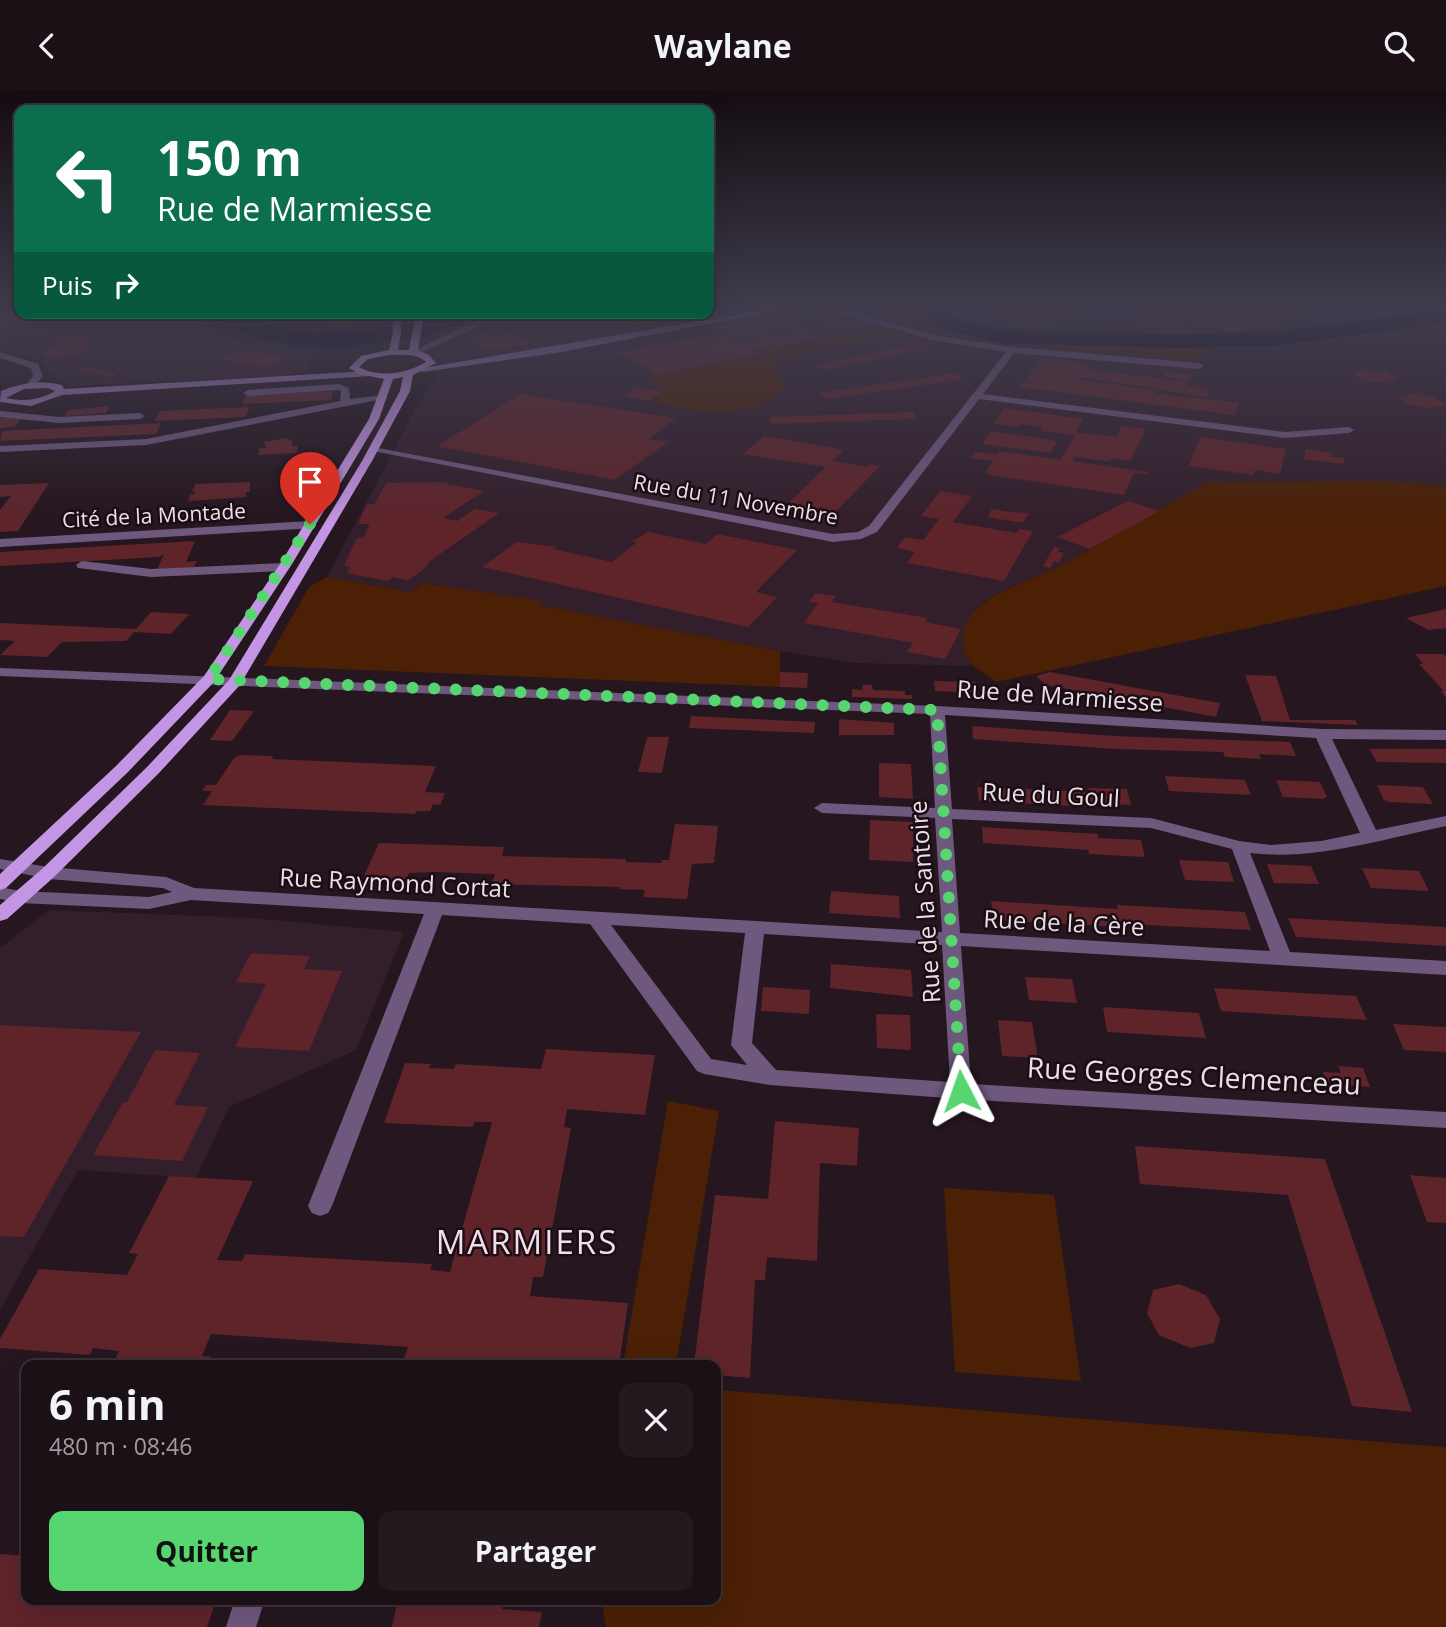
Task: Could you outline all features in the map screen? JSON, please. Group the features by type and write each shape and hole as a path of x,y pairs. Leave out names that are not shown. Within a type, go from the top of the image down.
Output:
{"main road":[{"path":"0,884 9,865 122,769 209,679 284,567 351,456 383,398 389,380"},
{"path":"0,915 48,873 153,770 234,682 370,456 405,390 407,380"},
{"path":"351,456 370,456"}],"street":[{"path":"32,385 36,380"},
{"path":"60,392 59,387 32,385 1,396 5,401 20,403 50,398 60,392 269,380"},
{"name":"Rue du 11 Novembre","path":"370,456 429,461 833,538 849,537 873,529 989,380"},
{"path":"248,393 338,387 346,390 345,403"},
{"path":"976,396 1285,435 1349,430"},
{"path":"0,449 146,442 383,398"},
{"path":"0,414 60,420 140,416"},
{"name":"Cité de la Montade","path":"0,543 310,524"},
{"path":"82,565 151,573 284,567"},
{"name":"Rue de Marmiesse","path":"0,672 937,710 1322,734 1446,735"},
{"name":"Rue de la Santoire","path":"937,710 961,1091"},
{"path":"1322,734 1369,834"},
{"name":"Rue du Goul","path":"822,808 1151,823 1239,846 1271,850 1321,846 1369,834 1446,821"},
{"path":"1239,846 1283,959"},
{"name":"Rue Raymond Cortat","path":"9,865 48,873 166,883 191,894"},
{"name":"Rue Raymond Cortat","path":"0,893 20,897 149,903 191,894 596,918"},
{"path":"320,1206 435,909"},
{"name":"Rue de la Cère","path":"596,918 1446,968"},
{"name":"Rue Georges Clemenceau","path":"596,918 704,1066 770,1076 961,1091 1446,1120"},
{"path":"755,928 741,1045 770,1076"},
{"path":"241,1627 248,1605"}],"shaded area":[{"path":"60,380 201,380 70,386"},
{"path":"436,380 1446,380 1446,485 1379,481 1207,482 1064,564 991,596 972,613 963,651 973,666 855,663 537,605 541,601 423,583 410,592 327,577 420,401"},
{"path":"650,380 781,380 786,388 755,406 722,412 687,409 652,401 666,390"},
{"path":"1379,481 1446,485 1446,586 996,682 973,666 963,651 963,631 972,613 992,596 1064,564 1207,482"},
{"path":"327,577 410,592 423,583 543,601 538,605 780,651 780,687 264,666 309,587"},
{"path":"49,910 251,918 404,932 356,1050 229,1107 196,1178 78,1170 0,1310 0,948"},
{"path":"668,1101 719,1111 677,1360 624,1360"},
{"path":"944,1188 1054,1195 1081,1381 955,1372"},
{"path":"721,1390 1446,1447 1446,1627 606,1627 602,1605 721,1605"}],"building":[{"path":"909,380 960,380 828,399 819,393"},
{"path":"1026,380 1078,380 1157,390 1156,394 1238,404 1234,415 1020,387"},
{"path":"1097,380 1189,382 1187,386 1210,389 1208,397"},
{"path":"1364,380 1395,380 1384,383"},
{"path":"636,387 663,391 650,401 622,396"},
{"path":"333,391 331,400 242,404 246,395"},
{"path":"522,394 676,418 649,439 668,442 615,480 437,446"},
{"path":"1403,395 1434,397 1444,403 1439,407 1425,408 1407,404 1399,399"},
{"path":"110,406 106,413 65,416 69,410"},
{"path":"250,407 245,417 154,421 160,411"},
{"path":"1005,408 1083,419 1076,432 1116,437 1121,426 1146,429 1130,461 1075,457 1073,461 1147,474 1134,473 1124,495 991,475 985,472 993,461 970,458 975,452 997,455 1000,451 1061,460 1075,435 1040,431 1042,427 1021,424 1018,427 994,424"},
{"path":"913,412 917,419 771,424 769,417"},
{"path":"23,417 14,427 0,428 0,418"},
{"path":"161,423 156,434 0,441 2,431"},
{"path":"991,431 1058,441 1050,453 982,444"},
{"path":"764,436 844,450 832,461 867,467 880,466 829,519 781,510 826,467 743,454"},
{"path":"1200,437 1286,449 1280,474 1255,470 1254,475 1189,466"},
{"path":"287,438 292,442 292,446 298,446 297,453 258,455 260,448 266,448 264,442"},
{"path":"1306,449 1333,453 1332,457 1345,458 1344,464 1304,459"},
{"path":"250,482 250,492 246,492 246,497 188,501 191,494 194,494 195,491 192,492 195,484"},
{"path":"438,482 484,491 443,518 457,521 475,509 499,513 430,561 422,571 408,580 393,577 387,581 347,573 350,567 344,566 357,538 363,538 370,524 358,524 367,504 375,504 386,483"},
{"path":"49,483 18,531 0,532 0,510 11,496 0,497 0,485"},
{"path":"940,491 972,496 953,522 1016,533 1019,529 1033,531 1004,581 907,563 915,552 897,548 905,537 923,540 939,519 921,516"},
{"path":"1128,501 1159,511 1090,549 1057,537"},
{"path":"992,509 1029,513 1023,523 987,517"},
{"path":"648,532 706,544 717,534 797,550 756,592 777,597 748,627 482,567 517,542 557,547 553,549 612,562 637,542 632,541"},
{"path":"195,541 186,562 197,561 194,567 157,570 164,554 159,557 0,566 0,552"},
{"path":"1054,547 1060,548 1058,552 1064,553 1059,562 1054,561 1050,568 1043,566"},
{"path":"815,593 836,596 832,602 927,618 925,622 961,629 945,659 907,652 913,643 804,623 818,603 809,602"},
{"path":"1446,609 1446,628 1428,630 1406,618"},
{"path":"151,612 189,614 171,634 134,632 126,641 62,642 47,657 0,655 15,641 0,640 0,623 136,629"},
{"path":"1415,654 1444,654 1446,698 1441,691 1444,691 1419,664 1423,664"},
{"path":"780,672 808,673 807,688 780,687"},
{"path":"1050,672 1220,703 1216,717 1046,685 1036,676"},
{"path":"1245,675 1276,676 1290,720 1355,720 1358,725 1262,721"},
{"path":"934,681 976,682 977,693 935,691"},
{"path":"862,685 872,685 873,690 905,691 905,695 912,695 912,699 852,697 852,689 863,690"},
{"path":"230,710 254,711 232,741 210,740"},
{"path":"691,716 815,722 814,733 689,728"},
{"path":"839,719 894,723 894,735 839,735"},
{"path":"972,726 1114,736 1290,742 1296,756 1259,754 1261,759 1225,757 1223,752 1116,749 973,739"},
{"path":"647,737 669,737 662,773 638,772"},
{"path":"1369,749 1446,749 1446,763 1377,762"},
{"path":"239,755 273,756 272,759 436,766 425,792 445,793 440,805 433,804 430,811 416,811 415,814 203,805 212,791 202,791 206,785 216,785 234,758"},
{"path":"879,763 911,764 913,799 879,797"},
{"path":"1165,776 1245,780 1251,795 1169,791"},
{"path":"1276,780 1320,782 1327,797 1283,797"},
{"path":"1377,785 1423,787 1433,804 1389,802 1384,800"},
{"path":"977,787 1090,792 1088,788 1127,789 1131,805 1092,803 1093,807 979,801"},
{"path":"870,820 913,822 913,862 869,860"},
{"path":"675,824 718,826 714,863 692,864 687,899 643,897 645,890 619,889 620,887 491,884 495,874 435,872 409,873 406,880 363,878 379,843 504,847 502,856 626,859 626,862 661,863 662,860 669,860"},
{"path":"982,827 1098,834 1098,838 1141,840 1145,857 983,843"},
{"path":"1179,860 1228,862 1234,882 1185,880"},
{"path":"1267,864 1311,866 1319,884 1274,883"},
{"path":"1362,868 1419,871 1429,891 1371,888"},
{"path":"831,891 899,896 900,918 829,913"},
{"path":"991,901 1118,909 1117,905 1245,912 1251,930 994,920"},
{"path":"1288,918 1446,927 1446,946 1296,937"},
{"path":"251,953 310,956 304,969 342,971 309,1051 235,1047 266,984 236,982"},
{"path":"831,964 911,970 913,997 830,988"},
{"path":"1025,977 1072,979 1077,1003 1029,1000"},
{"path":"763,987 810,990 809,1014 761,1011"},
{"path":"1214,988 1356,996 1367,1020 1221,1011"},
{"path":"1103,1007 1199,1013 1206,1038 1107,1032"},
{"path":"876,1014 910,1015 911,1050 877,1048"},
{"path":"998,1020 1032,1022 1038,1058 1002,1056"},
{"path":"1393,1024 1446,1027 1446,1052 1404,1050"},
{"path":"0,1025 141,1032 24,1237 0,1236"},
{"path":"546,1049 655,1055 645,1115 567,1109 564,1127 571,1128 543,1277 533,1277 530,1296 628,1303 620,1360 404,1360 408,1347 211,1334 202,1356 211,1357 210,1360 114,1360 119,1351 93,1348 90,1355 0,1348 0,1339 39,1269 127,1275 138,1254 129,1253 169,1176 253,1181 217,1260 242,1261 245,1254 432,1264 430,1270 450,1272 492,1122 474,1122 473,1127 384,1123 405,1063 431,1064 429,1068 454,1069 456,1064 541,1069"},
{"path":"155,1050 200,1053 174,1105 208,1107 182,1161 93,1155 123,1102 127,1102"},
{"path":"1338,1066 1363,1068 1370,1087 1328,1084 1323,1072 1341,1073"},
{"path":"775,1121 859,1128 857,1166 820,1163 817,1261 767,1257 765,1280 755,1280 750,1378 721,1375 721,1360 695,1360 715,1195 768,1199"},
{"path":"1135,1146 1325,1159 1412,1412 1352,1406 1288,1195 1140,1184"},
{"path":"1410,1175 1446,1178 1446,1223 1427,1222"},
{"path":"1179,1284 1206,1295 1220,1319 1214,1343 1190,1348 1159,1335 1147,1313 1153,1290"},
{"path":"0,1554 21,1556 21,1605 215,1605 207,1627 0,1627"},
{"path":"397,1605 503,1605 502,1609 542,1612 539,1627 392,1627"}],"district":[{"name":"MARMIERS","path":"527,1241"}],"route":[{"path":"310,524 209,679 937,710 961,1091"}]}
